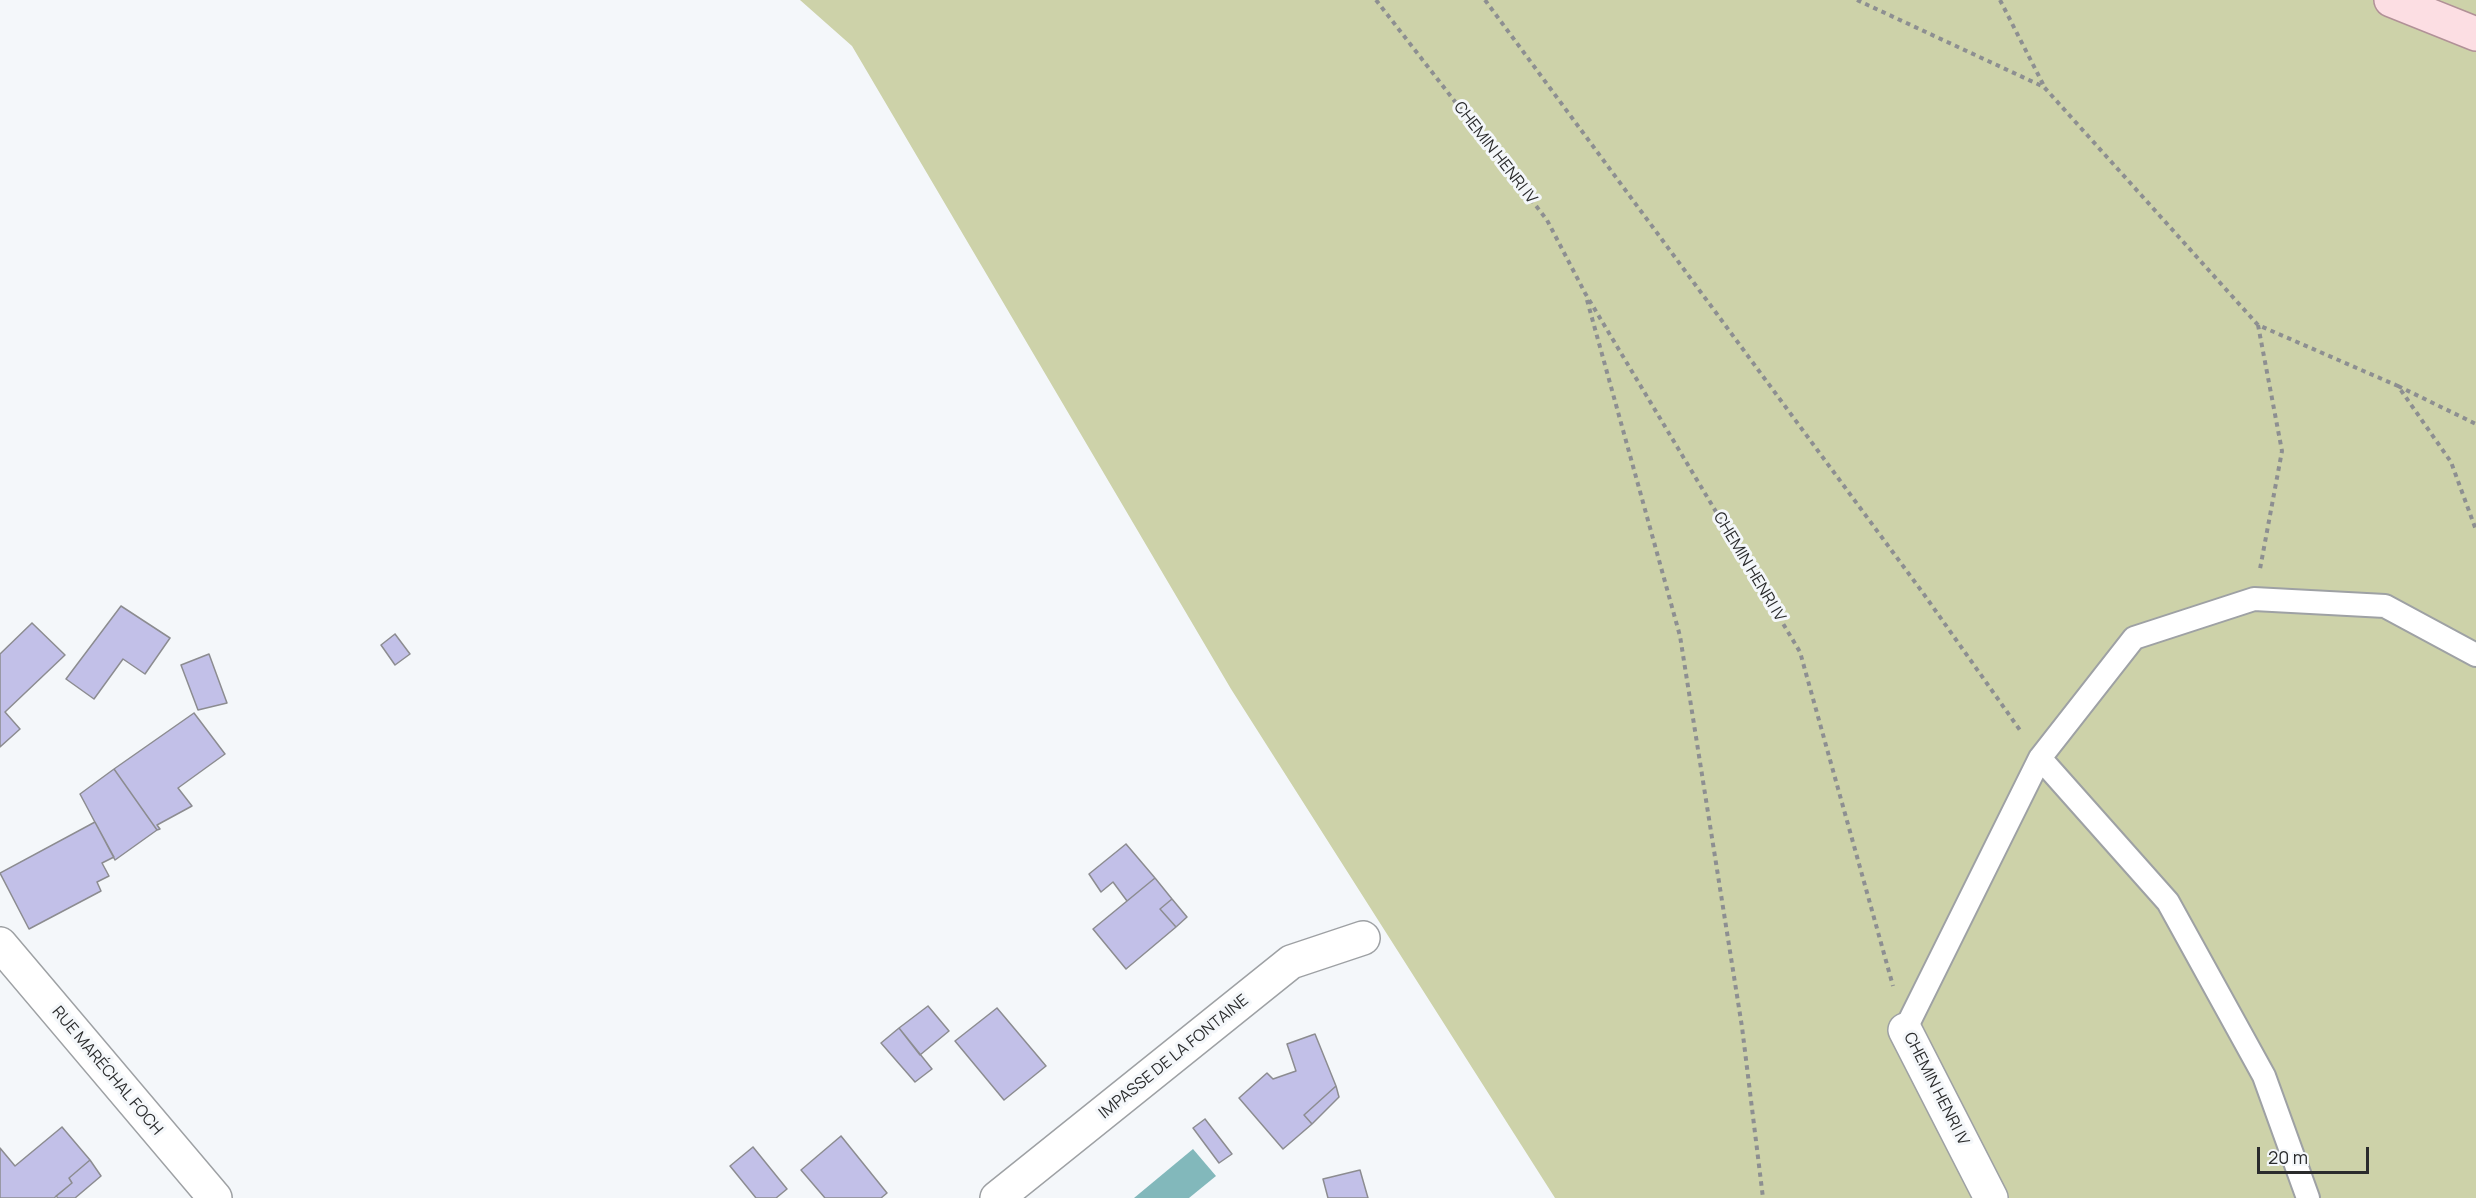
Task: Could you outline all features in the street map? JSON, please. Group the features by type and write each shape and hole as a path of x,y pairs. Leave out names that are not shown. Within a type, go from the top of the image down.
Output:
{"main road":[{"path":"2391,0 2476,34"}],"street":[{"name":"IMPASSE DE LA FONTAINE","path":"997,1198 1292,962 1363,938"},
{"name":"RUE MARÉCHAL FOCH","path":"0,944 206,1195"},
{"name":"CHEMIN HENRI IV","path":"1905,1030 1991,1198"}],"lane":[{"path":"1905,1030 2040,758 2134,638 2254,599 2385,606 2476,655"},
{"path":"2040,758 2168,902 2264,1076 2308,1198"}],"path":[{"name":"CHEMIN HENRI IV","path":"1376,0 1546,220 1585,293 1800,652 1905,1030"},
{"path":"1485,0 1916,584 2040,758"},
{"path":"1857,0 2044,87"},
{"path":"2000,0 2044,87 2258,325 2398,386 2476,424"},
{"path":"1585,293 1680,636 1742,1027 1763,1198"},
{"path":"2254,599 2282,451 2258,325"},
{"path":"2398,386 2451,462 2476,530"}],"green space":[{"path":"800,0 2476,0 2476,1198 1555,1198 1231,689 852,46"}],"water":[{"path":"1193,1149 1216,1176 1189,1198 1134,1198"}],"building":[{"path":"121,606 170,638 145,674 123,659 94,699 66,679"},
{"path":"32,623 65,655 5,712 20,729 0,747 0,654"},
{"path":"395,634 410,654 395,665 381,645"},
{"path":"209,654 227,703 198,710 181,665"},
{"path":"194,713 225,754 178,788 192,806 157,825 160,829 157,830 114,769"},
{"path":"114,769 157,830 115,860 80,794"},
{"path":"95,822 114,857 102,863 109,876 97,882 101,891 29,929 0,873"},
{"path":"1126,844 1155,878 1127,901 1113,882 1101,892 1089,874"},
{"path":"1155,878 1172,899 1160,909 1176,927 1126,969 1093,929"},
{"path":"1172,899 1187,917 1176,927 1160,909"},
{"path":"928,1006 949,1031 920,1055 899,1028"},
{"path":"997,1008 1046,1066 1004,1100 955,1041"},
{"path":"899,1028 932,1069 915,1082 881,1043"},
{"path":"1315,1034 1336,1086 1304,1115 1312,1124 1283,1149 1239,1098 1267,1073 1273,1079 1296,1071 1287,1044"},
{"path":"1336,1086 1339,1097 1312,1124 1304,1115"},
{"path":"1205,1119 1232,1154 1219,1163 1193,1128"},
{"path":"62,1127 90,1160 69,1178 72,1183 54,1198 0,1198 0,1148 15,1166"},
{"path":"841,1136 887,1193 881,1198 825,1198 801,1170"},
{"path":"753,1147 787,1189 776,1198 756,1198 730,1166"},
{"path":"90,1160 101,1176 75,1198 58,1198 56,1196 72,1183 69,1178"},
{"path":"1360,1170 1368,1198 1328,1198 1323,1179"}]}
